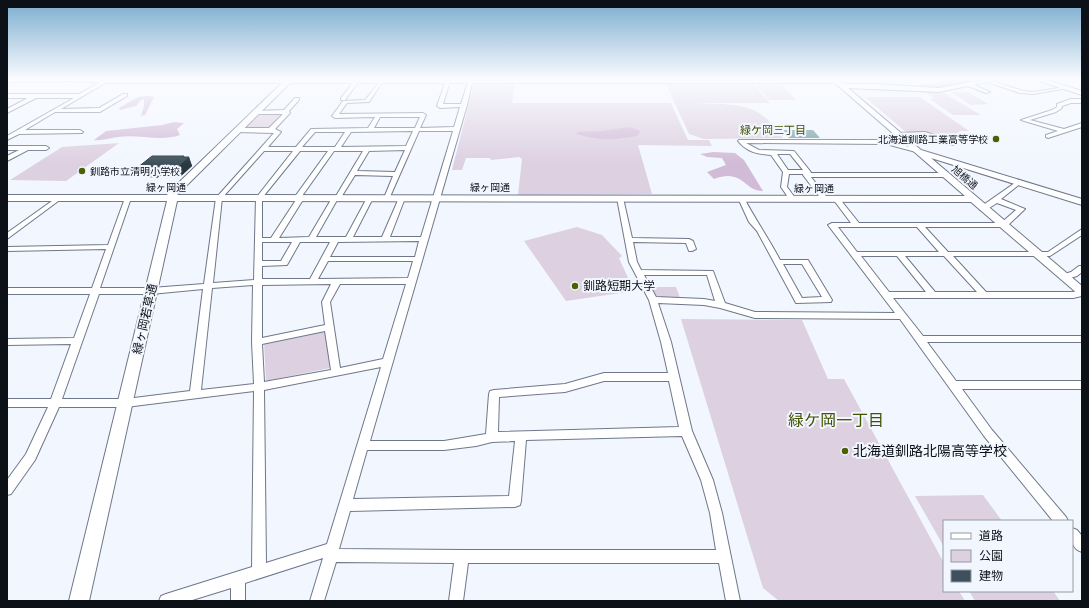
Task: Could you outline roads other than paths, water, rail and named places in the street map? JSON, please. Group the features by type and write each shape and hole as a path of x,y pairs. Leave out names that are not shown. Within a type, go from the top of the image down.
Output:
{"street":[{"path":"7,138 60,107"},
{"path":"55,110 100,110 104,107"},
{"path":"171,198 172,194 260,107"},
{"path":"255,112 285,112 289,107"},
{"path":"341,107 335,116 423,115 387,198"},
{"path":"317,601 463,107"},
{"name":"旭橋通","path":"866,107 1082,293"},
{"path":"1059,107 1054,111 1024,120 1064,131"},
{"path":"271,130 288,112 285,112"},
{"path":"370,130 378,116"},
{"path":"1048,136 1082,126"},
{"path":"259,572 259,387 257,342 259,198 313,130 456,129"},
{"path":"195,394 219,198 278,132 271,130 237,130"},
{"path":"274,239 299,198 350,130"},
{"path":"17,132 80,132"},
{"path":"898,135 925,134 953,143"},
{"path":"792,152 759,152 745,147 741,141 886,142 1082,202"},
{"path":"786,141 792,152 808,172 786,172"},
{"path":"7,148 46,148"},
{"path":"7,160 27,148"},
{"path":"264,148 409,148"},
{"path":"312,240 366,149"},
{"path":"772,152 786,172 784,187 792,199"},
{"path":"352,173 398,174"},
{"path":"824,199 806,175 945,175"},
{"path":"983,208 1019,182"},
{"name":"緑ヶ岡通","path":"7,198 973,199"},
{"path":"7,237 59,198"},
{"path":"7,490 31,457 55,404 128,198"},
{"name":"緑ヶ岡若草通","path":"80,601 172,204 171,198"},
{"path":"348,240 370,198"},
{"path":"386,239 402,198"},
{"path":"620,198 633,262 653,300 666,342 686,431 707,480 716,513 733,601"},
{"path":"741,198 753,222 760,230 799,300 828,300 805,262 778,262"},
{"path":"837,199 857,225"},
{"path":"996,200 1022,209 1003,225 832,225 903,316 988,433 1060,520"},
{"path":"919,225 984,295"},
{"path":"855,254 1050,254 1080,234"},
{"path":"259,240 424,239"},
{"path":"259,264 284,263 298,240"},
{"path":"313,282 336,240"},
{"path":"628,240 689,241 692,249"},
{"path":"7,249 111,247"},
{"path":"899,254 933,295"},
{"path":"326,259 418,259"},
{"path":"1064,277 1074,274 1082,268"},
{"path":"637,272 710,273 721,305"},
{"path":"336,372 326,302 337,281"},
{"path":"7,291 151,291 259,282 412,281"},
{"path":"886,295 1073,295 1082,293"},
{"path":"653,300 704,302 721,305 755,316 903,316"},
{"path":"257,342 329,327"},
{"path":"920,339 1082,338"},
{"path":"7,342 76,342"},
{"path":"7,403 126,403 259,387 388,362"},
{"path":"492,438 494,394 564,388 604,377 674,377"},
{"path":"954,386 1082,385"},
{"path":"363,445 443,447 477,442 492,438 521,436 686,431"},
{"path":"346,505 515,501 521,436"},
{"path":"1073,535 1082,546"},
{"path":"170,600 238,578 331,552 462,557 724,556"},
{"path":"456,601 462,557"},
{"path":"238,578 238,601"}],"water":[{"path":"783,130 813,130 820,138 789,138"}],"place":[{"name":"北海道釧路工業高等学校","path":"996,139"},
{"name":"釧路市立清明小学校","path":"82,171"},
{"name":"釧路短期大学","path":"575,286"},
{"name":"北海道釧路北陽高等学校","path":"845,451"}],"district":[{"name":"緑ケ岡三丁目","path":"773,130"},
{"name":"緑ケ岡一丁目","path":"836,420"}]}
